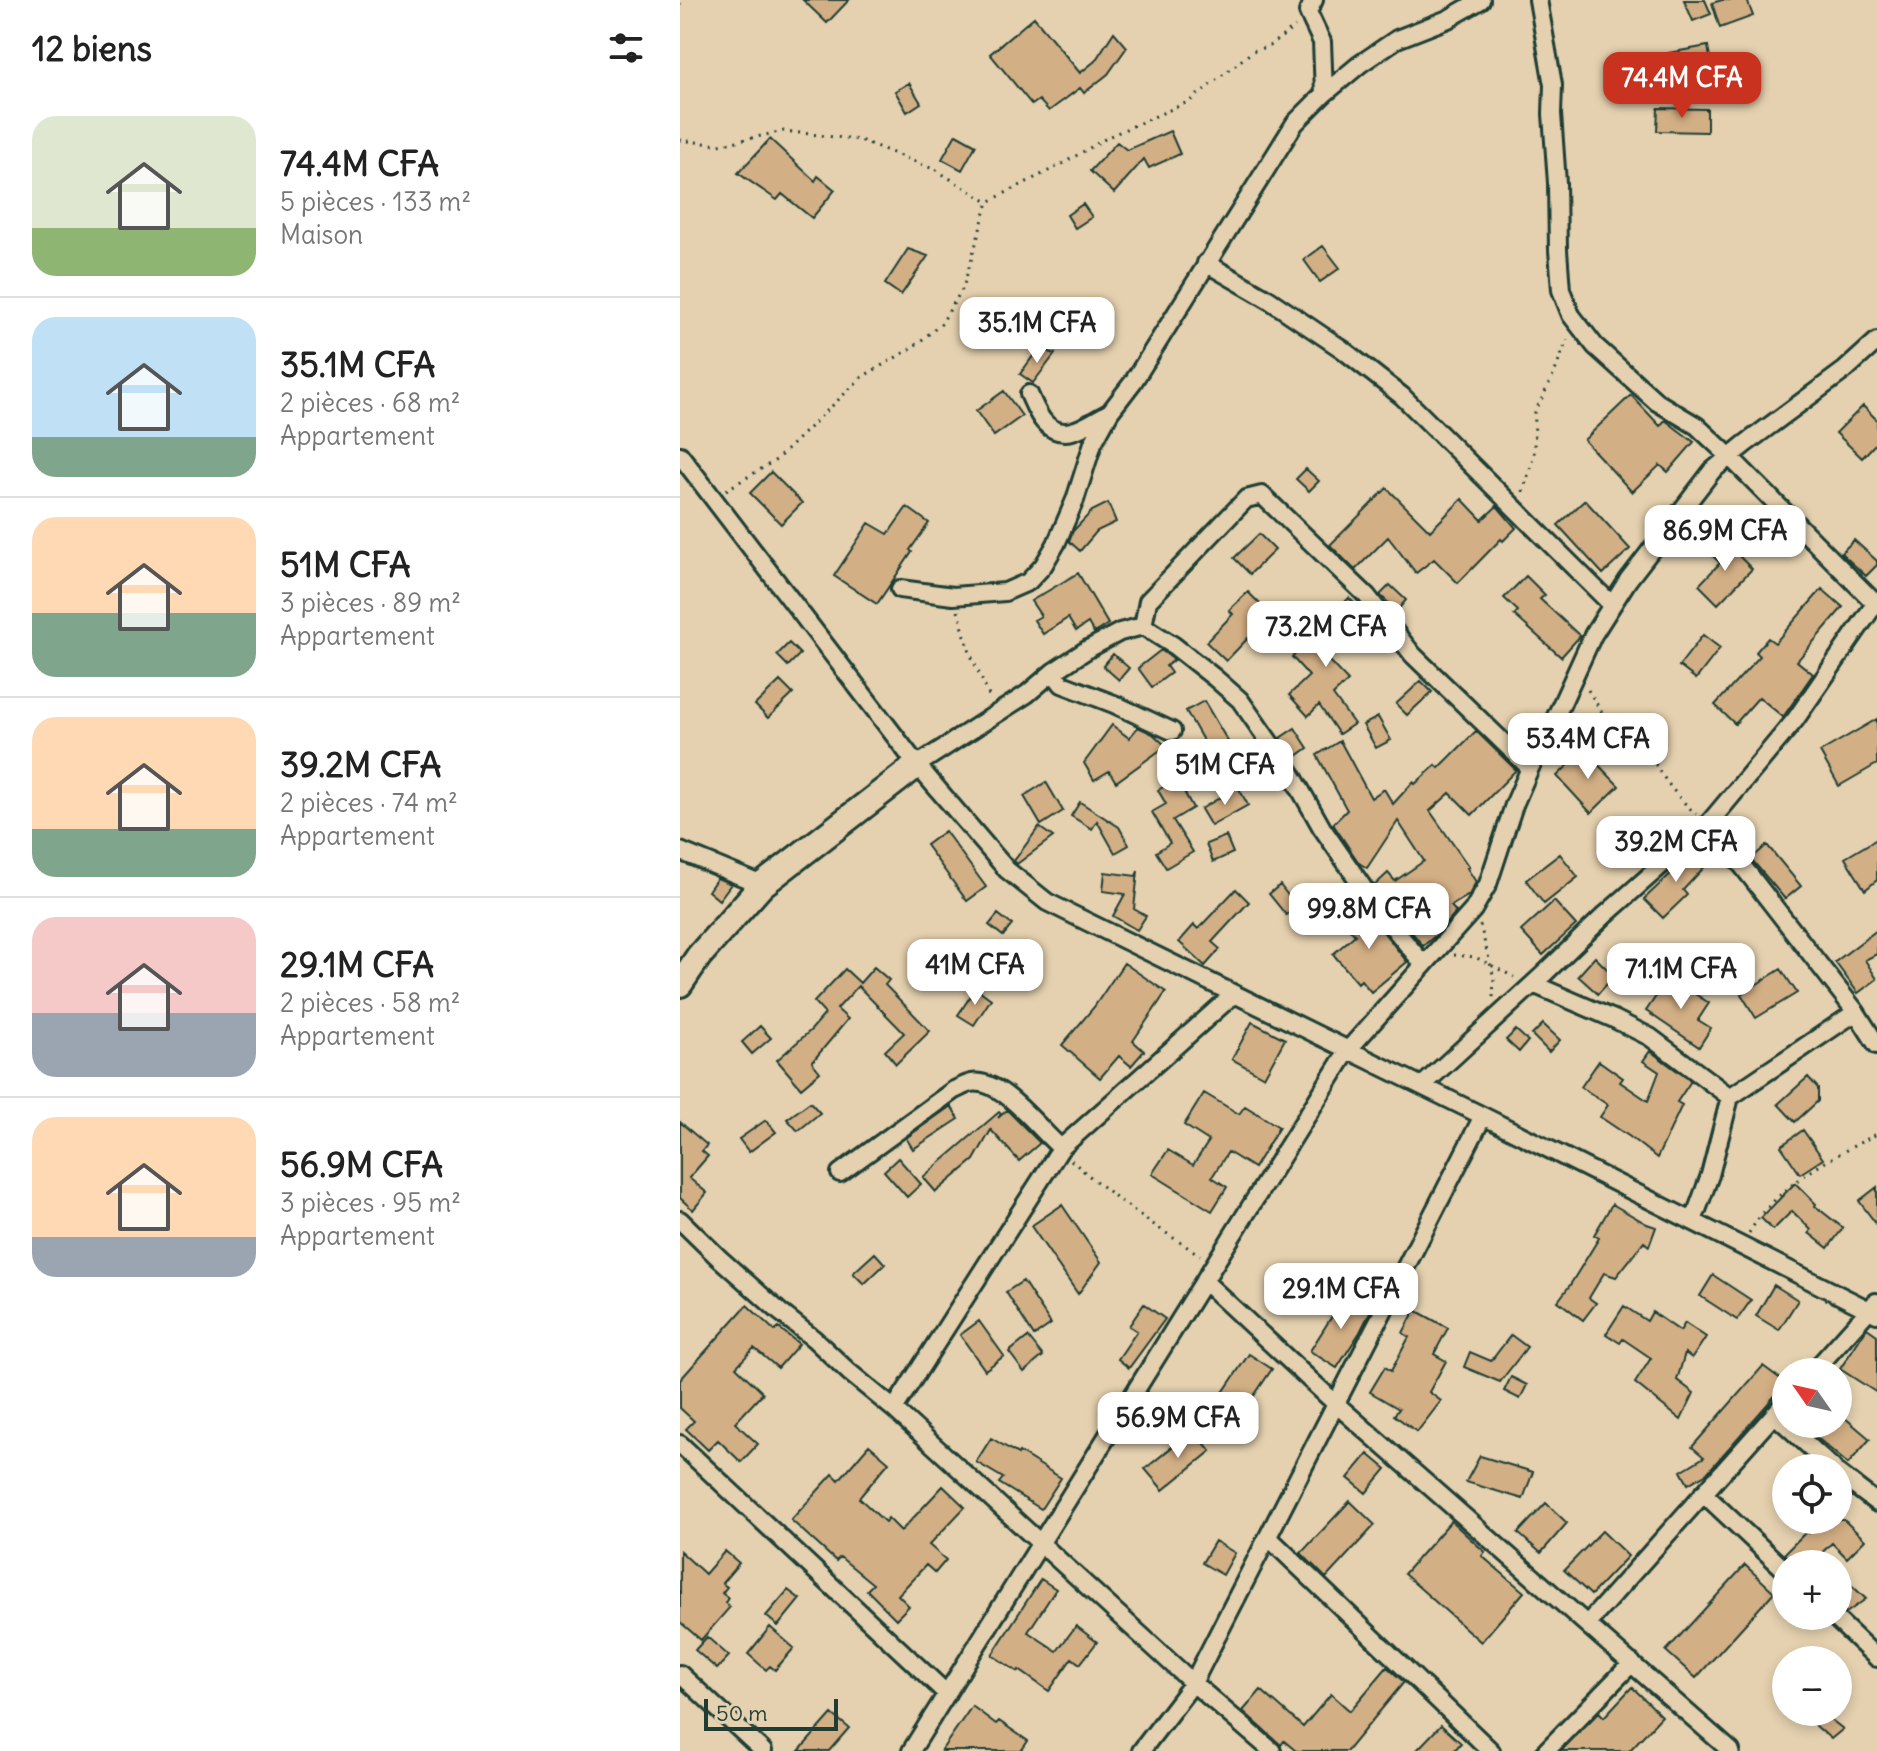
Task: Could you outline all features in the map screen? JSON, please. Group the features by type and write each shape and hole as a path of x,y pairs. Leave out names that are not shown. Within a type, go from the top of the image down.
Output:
{"street":[{"path":"900,589 953,596 1005,592 1028,582 1043,566 1056,544 1075,500 1093,443 1110,412 1133,382 1295,123 1360,64 1397,39 1448,19 1481,0"},
{"path":"1422,1086 1709,823 1795,720 1876,603 1697,426 1657,402 1595,346 1571,315 1561,290 1553,85 1538,0"},
{"path":"1311,6 1322,42 1324,94"},
{"path":"1206,263 1268,299 1342,349 1402,396 1612,605"},
{"path":"911,1751 1348,1050 1473,910 1488,884 1514,805 1530,768 1593,635 1628,580 1712,471 1845,370 1877,341"},
{"path":"1029,394 1044,422 1059,433 1070,433 1110,412"},
{"path":"680,455 917,765 1007,870 1047,902 1875,1308 1827,1358"},
{"path":"1143,626 1148,601 1246,499 1262,495 1367,596 1413,655 1530,768"},
{"path":"680,984 699,956 762,885 917,765 1027,694 1053,672 1120,632 1143,626 1194,661 1240,700 1378,909 1427,962"},
{"path":"1053,672 1062,684 1172,731"},
{"path":"1709,823 1856,1012 1877,1045"},
{"path":"680,851 762,885"},
{"path":"1533,984 1650,1037 1730,1097"},
{"path":"894,1409 1061,1148 1234,994"},
{"path":"1693,1221 1710,1175 1730,1097 1856,1012"},
{"path":"840,1173 954,1090 973,1082 1007,1095 1061,1148"},
{"path":"1141,1751 1193,1683 1483,1116"},
{"path":"680,1220 1272,1751"},
{"path":"1204,1281 1336,1404 1731,1751"},
{"path":"1588,1623 1772,1416"},
{"path":"1800,1438 1818,1454"},
{"path":"680,1444 947,1694"},
{"path":"1852,1484 1877,1503"},
{"path":"1703,1493 1772,1558"},
{"path":"1268,1537 1491,1751"},
{"path":"1848,1630 1877,1658"},
{"path":"1546,1751 1632,1663"},
{"path":"680,1674 763,1751"}],"path":[{"path":"680,5 683,0"},
{"path":"713,498 776,460 862,377 912,348 941,324 963,288 988,202 1110,136 1190,101 1253,51 1269,46 1292,30 1311,6"},
{"path":"680,140 719,145 784,131 860,140 936,170 988,202"},
{"path":"1526,518 1521,500 1534,456 1535,412 1565,347 1571,315"},
{"path":"953,596 970,653 996,712"},
{"path":"1587,689 1603,714 1642,737 1676,793 1693,812 1709,823"},
{"path":"1552,725 1603,714"},
{"path":"1473,910 1482,930 1494,978 1491,1023"},
{"path":"1427,962 1457,955 1475,957 1533,984"},
{"path":"1742,1245 1760,1215 1787,1189 1877,1134"},
{"path":"1061,1148 1111,1194 1154,1226 1215,1264"}],"building":[{"path":"803,0 849,0 827,23"},
{"path":"1684,0 1705,0 1711,14 1693,21"},
{"path":"1747,0 1753,16 1720,28 1712,3"},
{"path":"1034,17 1080,73 1095,61 1114,32 1127,47 1108,74 1084,93 1080,88 1049,111 1039,100 1032,105 990,54"},
{"path":"1708,46 1714,80 1673,87 1668,53"},
{"path":"909,83 921,103 907,112 895,91"},
{"path":"1658,108 1707,109 1707,132 1657,131"},
{"path":"1170,131 1180,154 1149,168 1144,159 1114,193 1090,171 1117,142 1127,150"},
{"path":"956,134 976,145 962,170 942,159"},
{"path":"770,139 815,181 818,176 835,190 812,218 782,194 777,200 738,173"},
{"path":"1083,204 1092,217 1075,228 1067,215"},
{"path":"1323,246 1340,268 1320,282 1304,260"},
{"path":"908,249 928,256 901,295 885,284"},
{"path":"1039,348 1055,354 1033,383 1020,374"},
{"path":"1004,391 1022,416 994,436 976,411"},
{"path":"1631,395 1660,426 1665,420 1694,442 1668,472 1660,465 1632,492 1584,440"},
{"path":"1863,406 1877,420 1877,442 1862,458 1836,433"},
{"path":"1306,469 1319,481 1309,491 1296,479"},
{"path":"771,472 802,503 781,524 750,493"},
{"path":"1387,488 1430,531 1462,499 1482,520 1497,506 1516,528 1458,583 1434,559 1416,573 1388,537 1355,570 1330,545"},
{"path":"1585,500 1630,549 1603,574 1558,525"},
{"path":"1108,503 1116,522 1097,531 1080,551 1069,541 1073,531 1092,511"},
{"path":"907,507 929,523 877,604 834,576 869,523 888,534"},
{"path":"1259,534 1275,550 1250,574 1234,558"},
{"path":"1854,540 1877,561 1866,576 1841,553"},
{"path":"1724,541 1752,569 1718,604 1699,585 1720,563 1711,554"},
{"path":"1078,573 1108,624 1094,633 1088,623 1076,631 1068,618 1043,634 1034,620 1041,616 1031,601"},
{"path":"1526,576 1545,595 1540,599 1580,636 1561,657 1514,615 1518,611 1504,598"},
{"path":"1390,585 1406,600 1397,611 1380,595"},
{"path":"1822,589 1843,607 1797,661 1813,674 1783,717 1759,697 1735,724 1715,705 1760,656 1756,652 1768,638 1775,643"},
{"path":"1248,592 1274,618 1255,637 1252,634 1226,661 1206,642 1233,614 1229,610"},
{"path":"1349,598 1364,613 1338,639 1342,644 1327,659 1348,681 1333,695 1354,724 1339,734 1319,705 1308,716 1289,695 1309,676 1292,657 1332,620 1329,618"},
{"path":"1703,635 1720,648 1696,679 1679,666"},
{"path":"789,643 800,654 788,666 777,655"},
{"path":"1161,650 1174,660 1166,666 1171,673 1152,687 1138,668"},
{"path":"1113,654 1129,668 1119,680 1103,666"},
{"path":"780,681 793,694 768,718 755,705"},
{"path":"1421,681 1432,692 1407,715 1396,704"},
{"path":"1204,701 1230,745 1212,756 1186,711"},
{"path":"1378,717 1391,740 1376,748 1363,725"},
{"path":"1877,719 1877,764 1839,786 1820,752"},
{"path":"1112,725 1129,738 1138,727 1153,734 1166,746 1116,782 1109,771 1094,780 1084,763"},
{"path":"1295,728 1308,748 1294,758 1280,738"},
{"path":"1476,731 1516,770 1472,815 1450,793 1430,811 1476,882 1469,895 1451,906 1456,912 1423,946 1375,885 1388,873 1395,881 1424,861 1398,821 1367,868 1359,863 1333,824 1347,810 1317,755 1340,741 1371,798 1384,789 1393,804 1413,782 1415,784 1436,765 1439,768"},
{"path":"1584,750 1619,786 1591,813 1557,776"},
{"path":"1252,756 1260,775 1239,784 1231,766"},
{"path":"1177,779 1193,808 1173,820 1193,852 1166,868 1156,852 1170,843 1152,812 1166,804 1158,790"},
{"path":"1046,782 1063,811 1041,825 1024,796"},
{"path":"1238,787 1248,805 1211,826 1201,809"},
{"path":"1080,802 1119,827 1129,845 1115,853 1097,821 1092,829 1071,816"},
{"path":"1039,827 1053,837 1017,864 1014,861"},
{"path":"945,831 986,887 967,901 926,845"},
{"path":"1226,836 1233,853 1213,862 1206,844"},
{"path":"1877,839 1877,880 1865,890 1845,858"},
{"path":"1767,845 1801,886 1785,899 1751,859"},
{"path":"1697,849 1710,861 1683,890 1687,895 1663,918 1644,899"},
{"path":"1560,854 1578,877 1544,904 1526,880"},
{"path":"1138,871 1134,909 1146,916 1137,930 1113,916 1125,894 1103,891 1105,872 1136,876"},
{"path":"717,878 731,884 719,900 708,891"},
{"path":"1280,885 1297,907 1286,915 1269,894"},
{"path":"1236,889 1249,902 1212,942 1220,949 1205,966 1179,942 1194,925 1198,929"},
{"path":"1554,901 1576,925 1543,955 1521,931"},
{"path":"1362,905 1407,962 1371,992 1361,980 1358,983 1333,954 1355,935 1343,921"},
{"path":"998,914 1012,925 1003,936 989,925"},
{"path":"1877,930 1877,954 1865,960 1877,979 1858,993 1835,962"},
{"path":"966,951 986,971 969,987 949,967"},
{"path":"1595,957 1614,976 1598,994 1578,976"},
{"path":"1124,963 1166,992 1133,1041 1144,1051 1131,1066 1119,1056 1100,1078 1062,1045 1094,1007"},
{"path":"874,967 889,980 885,985 930,1031 896,1064 885,1051 904,1033 858,986 837,1009 848,1019 812,1062 820,1072 801,1088 777,1060 825,1014 814,1002 845,969 860,983"},
{"path":"1781,969 1797,993 1756,1018 1741,994"},
{"path":"1669,977 1709,1003 1698,1020 1711,1028 1699,1047 1646,1011"},
{"path":"976,988 991,999 974,1025 958,1015"},
{"path":"1252,1022 1285,1039 1264,1077 1232,1059"},
{"path":"1543,1024 1560,1040 1549,1052 1532,1035"},
{"path":"760,1026 771,1038 752,1054 742,1042"},
{"path":"1516,1030 1528,1041 1519,1052 1506,1040"},
{"path":"1650,1051 1691,1081 1677,1102 1682,1105 1657,1158 1600,1117 1608,1105 1581,1087 1599,1061 1623,1078 1620,1082 1648,1101 1659,1072 1643,1061"},
{"path":"1808,1077 1818,1088 1818,1101 1795,1122 1778,1104"},
{"path":"1204,1093 1239,1114 1245,1106 1279,1127 1254,1168 1228,1152 1212,1177 1227,1187 1212,1211 1152,1174 1168,1150 1193,1165 1209,1141 1184,1125"},
{"path":"810,1102 820,1113 798,1131 787,1119"},
{"path":"951,1106 959,1119 913,1149 906,1138"},
{"path":"1007,1110 1040,1143 1019,1161 991,1130 974,1160 936,1192 923,1177 999,1112 998,1118"},
{"path":"766,1120 776,1132 749,1152 739,1139"},
{"path":"680,1122 707,1145 702,1151 708,1156 689,1178 707,1193 693,1210 680,1198"},
{"path":"1803,1130 1823,1159 1800,1174 1781,1146"},
{"path":"898,1158 921,1184 907,1197 884,1171"},
{"path":"1795,1183 1815,1206 1843,1228 1828,1248 1809,1233 1811,1230 1792,1211 1773,1230 1761,1218"},
{"path":"1877,1187 1877,1225 1859,1201"},
{"path":"1612,1204 1656,1227 1649,1246 1644,1242 1616,1277 1604,1273 1589,1298 1596,1303 1583,1320 1558,1301 1599,1238 1594,1235"},
{"path":"1062,1205 1101,1262 1078,1294 1031,1226"},
{"path":"875,1253 885,1264 864,1284 853,1273"},
{"path":"1713,1275 1751,1300 1737,1320 1700,1296"},
{"path":"1023,1281 1051,1324 1034,1336 1006,1292"},
{"path":"1774,1285 1798,1300 1779,1330 1756,1316"},
{"path":"1346,1294 1371,1310 1337,1368 1310,1351"},
{"path":"1144,1304 1165,1319 1129,1368 1118,1359 1137,1331 1129,1326"},
{"path":"747,1305 775,1331 779,1328 799,1344 778,1368 754,1348 736,1367 763,1393 735,1423 758,1444 741,1462 718,1440 708,1450 686,1429 694,1421 680,1408 680,1380"},
{"path":"1624,1306 1647,1321 1652,1312 1680,1331 1685,1323 1706,1337 1692,1358 1685,1353 1677,1380 1694,1393 1681,1420 1635,1383 1651,1358 1623,1339 1620,1343 1606,1334"},
{"path":"1415,1310 1448,1328 1434,1354 1446,1361 1429,1392 1441,1401 1417,1432 1394,1415 1399,1409 1370,1392 1385,1367 1391,1371 1409,1337 1403,1333"},
{"path":"979,1321 1004,1356 985,1370 960,1335"},
{"path":"1867,1328 1877,1335 1877,1393 1852,1377 1852,1358 1847,1358"},
{"path":"1511,1335 1527,1347 1500,1382 1464,1367 1470,1352 1491,1361"},
{"path":"1028,1337 1043,1356 1024,1372 1009,1352"},
{"path":"1249,1354 1272,1369 1245,1409 1222,1394"},
{"path":"1763,1366 1772,1373 1772,1399 1707,1473 1688,1484 1681,1471 1704,1457 1692,1447"},
{"path":"1511,1377 1527,1385 1520,1399 1504,1391"},
{"path":"1852,1424 1870,1439 1852,1459 1852,1454 1836,1454 1817,1438 1852,1438"},
{"path":"1193,1430 1211,1451 1163,1490 1145,1469"},
{"path":"991,1438 1061,1478 1041,1509 999,1483 1003,1478 976,1462"},
{"path":"869,1445 889,1462 859,1498 885,1522 888,1518 901,1531 943,1486 965,1507 929,1545 946,1560 935,1573 926,1565 898,1595 909,1606 896,1619 867,1590 873,1584 840,1557 836,1561 791,1520 833,1474 839,1480"},
{"path":"1368,1454 1386,1469 1366,1493 1348,1478"},
{"path":"1480,1456 1533,1472 1523,1499 1466,1482"},
{"path":"1350,1501 1375,1525 1326,1578 1301,1553"},
{"path":"1546,1503 1567,1523 1541,1553 1518,1533"},
{"path":"1451,1521 1485,1552 1482,1556 1524,1592 1481,1642 1404,1574"},
{"path":"1852,1528 1865,1540 1852,1553 1852,1550 1839,1550 1832,1543 1825,1550 1788,1550 1804,1534 1852,1534"},
{"path":"1602,1531 1628,1556 1591,1595 1564,1570"},
{"path":"1215,1541 1235,1553 1223,1575 1202,1563"},
{"path":"680,1551 705,1574 725,1551 739,1563 722,1583 727,1587 722,1593 728,1598 725,1603 730,1607 701,1640 680,1622"},
{"path":"1745,1565 1772,1590 1772,1594 1696,1678 1666,1651"},
{"path":"1041,1579 1056,1589 1028,1632 1057,1651 1076,1626 1097,1642 1080,1664 1072,1658 1049,1691 992,1655"},
{"path":"1852,1586 1866,1599 1852,1609"},
{"path":"788,1590 800,1599 778,1626 766,1616"},
{"path":"770,1627 794,1648 775,1670 770,1666 766,1670 748,1654"},
{"path":"707,1637 729,1656 717,1669 695,1650"},
{"path":"1387,1667 1404,1682 1347,1751 1296,1751 1284,1741 1281,1745 1243,1711 1261,1690 1303,1727 1331,1694 1350,1711"},
{"path":"1632,1687 1662,1716 1629,1751 1561,1751 1599,1712 1604,1717"},
{"path":"972,1706 996,1724 999,1721 1028,1741 1021,1751 941,1751"},
{"path":"832,1714 849,1728 829,1751 799,1751"},
{"path":"1441,1725 1461,1743 1454,1751 1416,1751"},
{"path":"1816,1726 1839,1726 1843,1729 1831,1739"}]}
